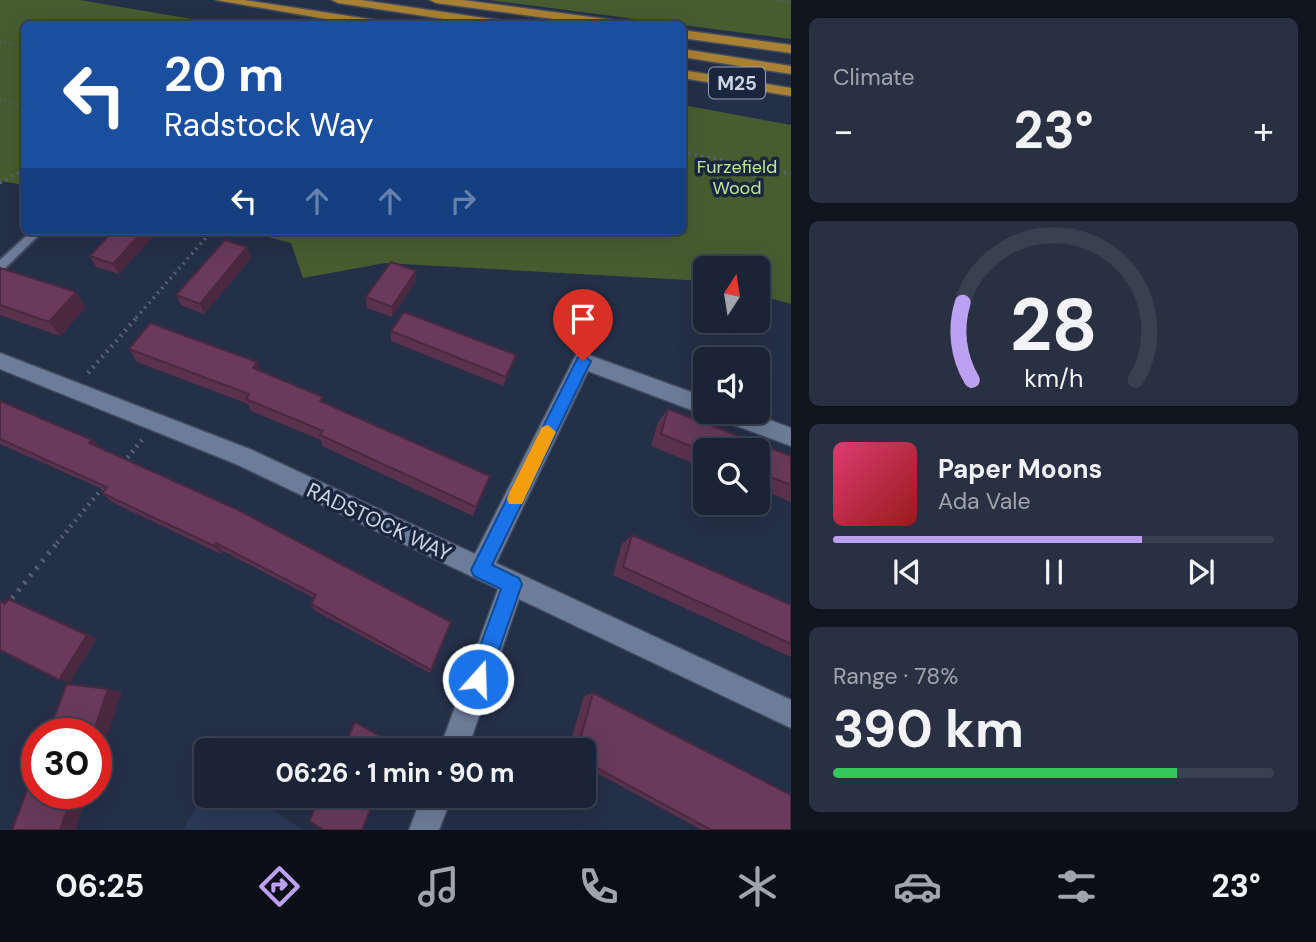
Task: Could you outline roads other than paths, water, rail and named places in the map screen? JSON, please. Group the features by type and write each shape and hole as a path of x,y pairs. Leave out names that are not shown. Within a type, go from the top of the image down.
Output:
{"highway":[{"path":"222,0 356,21"},
{"path":"338,0 478,21"},
{"path":"436,0 591,21"},
{"path":"686,35 791,49"},
{"name":"M25","path":"686,54 791,70"},
{"name":"M25","path":"686,75 791,92"}],"street":[{"name":"RADSTOCK WAY","path":"0,361 244,457 791,714"},
{"path":"480,570 583,361 693,402"},
{"path":"756,424 791,437"},
{"path":"458,738 512,584"},
{"path":"424,830 432,808"}],"lane":[{"path":"0,266 34,235"}],"park label":[{"name":"Furzefield Wood","path":"737,177"}]}
